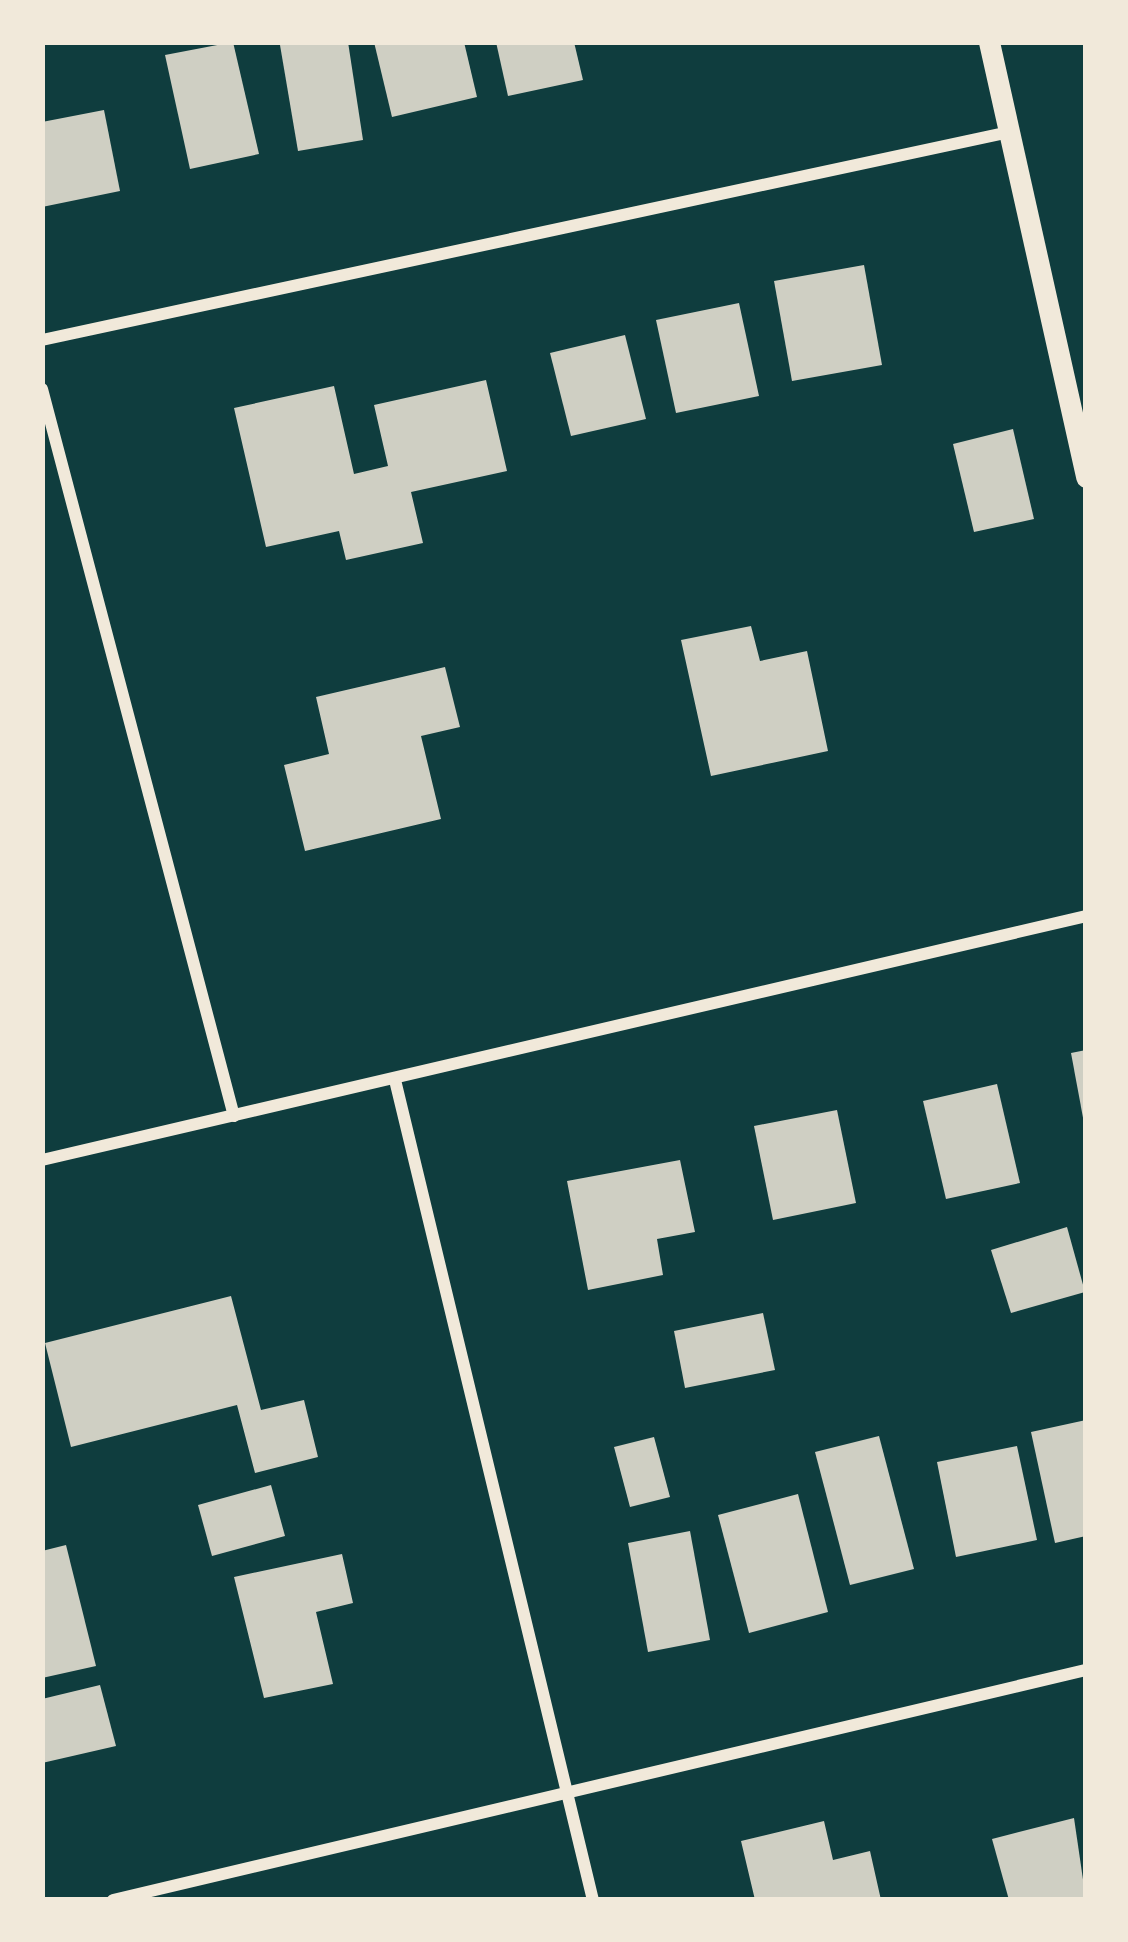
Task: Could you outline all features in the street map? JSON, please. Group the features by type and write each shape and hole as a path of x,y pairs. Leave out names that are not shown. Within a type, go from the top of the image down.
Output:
{"street":[{"path":"988,42 1086,477"},
{"path":"42,340 1010,132"},
{"path":"42,389 234,1116"},
{"path":"42,1160 1086,916"},
{"path":"395,1080 593,1900"},
{"path":"113,1900 1086,1670"}],"building":[{"path":"233,42 259,154 190,169 165,55"},
{"path":"348,42 363,140 298,151 280,45"},
{"path":"374,42 464,42 477,97 392,117"},
{"path":"496,42 574,42 583,80 508,96"},
{"path":"104,110 120,191 42,207 42,122"},
{"path":"864,265 882,365 792,381 774,281"},
{"path":"739,303 759,396 676,413 656,320"},
{"path":"625,335 646,419 571,436 550,353"},
{"path":"486,380 507,471 411,492 423,543 346,560 339,531 266,547 234,408 334,386 354,474 388,466 374,405"},
{"path":"1013,429 1034,519 974,532 953,444"},
{"path":"751,626 760,661 807,651 828,751 711,776 681,640"},
{"path":"445,667 460,727 421,736 441,819 305,851 284,765 329,754 316,697"},
{"path":"1086,1050 1086,1123 1084,1123 1071,1053"},
{"path":"997,1084 1020,1183 946,1199 923,1101"},
{"path":"837,1110 856,1203 773,1220 754,1126"},
{"path":"680,1160 695,1232 657,1239 663,1275 588,1290 567,1181"},
{"path":"1067,1227 1085,1292 1011,1313 991,1250"},
{"path":"231,1296 261,1410 304,1400 318,1457 255,1473 237,1405 71,1447 45,1343"},
{"path":"763,1313 775,1370 685,1388 674,1331"},
{"path":"1086,1420 1086,1536 1055,1543 1031,1432"},
{"path":"879,1436 914,1569 850,1585 815,1452"},
{"path":"654,1437 670,1497 630,1507 614,1447"},
{"path":"1017,1446 1037,1540 956,1557 937,1462"},
{"path":"271,1485 285,1536 212,1556 198,1505"},
{"path":"798,1494 828,1612 749,1633 718,1515"},
{"path":"690,1531 710,1640 648,1652 628,1543"},
{"path":"66,1545 96,1666 42,1678 42,1551"},
{"path":"342,1554 353,1603 316,1612 333,1684 264,1698 234,1577"},
{"path":"100,1685 116,1746 42,1763 42,1699"},
{"path":"1074,1818 1086,1900 1009,1900 992,1839"},
{"path":"824,1821 833,1860 870,1851 881,1900 755,1900 741,1841"}]}
